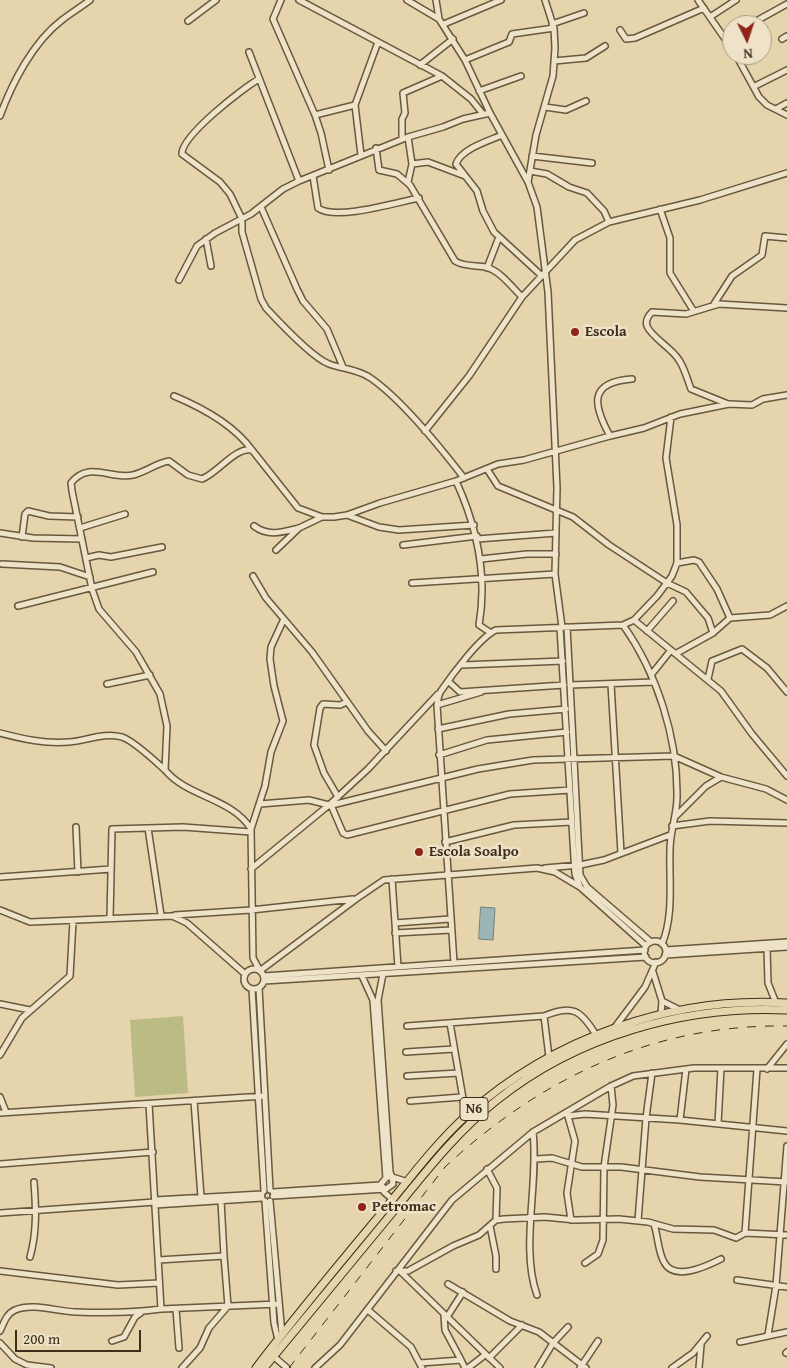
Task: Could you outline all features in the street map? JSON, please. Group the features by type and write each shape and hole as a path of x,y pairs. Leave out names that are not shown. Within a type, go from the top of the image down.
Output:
{"highway":[{"name":"N6","path":"264,1368 280,1337 429,1155 466,1116 512,1080 548,1057 596,1035 631,1022 680,1010 738,1003 787,1003"},
{"name":"N6","path":"256,1368 271,1354 435,1161 474,1120 514,1087 573,1053 636,1028 724,1011 787,1010"}],"street":[{"path":"0,116 13,83 47,34 61,20 90,0"},
{"path":"188,21 216,0"},
{"path":"281,0 273,20 321,133 329,170"},
{"path":"299,0 442,76 471,98 483,114"},
{"path":"407,0 444,24 465,60 490,113 528,182 537,207 544,274 555,451 557,511 555,574 563,627 567,674 577,865 586,887 647,946"},
{"path":"437,0 439,19"},
{"path":"444,24 501,0"},
{"path":"528,182 536,135 553,76 553,26 545,0"},
{"path":"698,0 722,33"},
{"path":"710,17 736,0"},
{"path":"767,15 787,4"},
{"path":"620,30 626,39 634,38 704,8"},
{"path":"465,60 509,42 512,34 553,26 584,13"},
{"path":"420,65 453,39"},
{"path":"361,155 355,105 378,42"},
{"path":"554,61 586,58 605,46"},
{"path":"249,52 299,180"},
{"path":"742,65 755,86 759,97 787,115"},
{"path":"755,86 787,70"},
{"path":"402,139 402,119 405,113 403,93 442,76"},
{"path":"479,91 521,76"},
{"path":"259,79 234,96 188,139 181,152 220,182 230,194 242,219 242,232 261,299 266,308 315,357 329,364 343,367 368,377 382,387 425,431 464,478"},
{"path":"545,107 566,110 586,101"},
{"path":"776,109 787,103"},
{"path":"314,115 355,105"},
{"path":"179,280 194,249 299,180 329,170 376,148 408,136 490,113"},
{"path":"502,135 477,146 457,162 458,168 477,191 483,211 499,237 544,274"},
{"path":"408,136 412,164 408,182"},
{"path":"376,148 380,170 398,174 408,182 455,262 462,265 487,268 496,272 522,297"},
{"path":"532,156 592,163"},
{"path":"412,164 428,162 466,176"},
{"path":"530,170 547,174 569,187 587,193 604,211 609,222"},
{"path":"425,431 469,376 522,297 575,240 609,222 700,200 787,173"},
{"path":"313,176 318,208 327,213 380,209 419,198"},
{"path":"260,207 303,301 327,329 343,367"},
{"path":"660,209 670,238 670,273 694,310"},
{"path":"712,306 718,301 732,276 762,255 765,236 787,238"},
{"path":"487,268 499,237"},
{"path":"206,240 210,266"},
{"path":"729,404 691,388 679,360 646,325 646,319 652,312 686,314 694,310 726,304 787,308"},
{"path":"610,436 598,415 598,397 602,389 609,383 632,379"},
{"path":"174,396 194,405 235,431 298,508 322,516 347,515 380,502 456,481 503,463 524,460 644,428 671,417 729,404 752,405 764,398 787,395"},
{"path":"251,870 330,805 386,750 440,692 490,633 496,630 623,625 634,620 666,583 677,564 677,526 666,458 671,417"},
{"path":"165,770 167,726 160,694 136,652 102,614 92,589 71,483 75,478 91,470 132,475 161,462 174,462 188,475 202,479 220,469 240,451 252,450"},
{"path":"487,469 498,486 573,517 609,545 666,583 688,594 708,618 714,633"},
{"path":"456,481 474,525 481,559 482,578 479,625 490,633"},
{"path":"22,537 25,514 28,511 65,518 78,516"},
{"path":"80,528 125,514"},
{"path":"347,515 379,527 400,530 474,525"},
{"path":"276,550 299,528 322,516"},
{"path":"254,526 264,532 272,533 299,528"},
{"path":"0,533 22,537 82,539"},
{"path":"403,545 556,533"},
{"path":"86,558 99,555 111,557 162,547"},
{"path":"481,559 527,554 556,554"},
{"path":"677,564 694,560 699,562 709,574 730,618"},
{"path":"2,564 60,567 90,577"},
{"path":"18,606 92,589 153,572"},
{"path":"412,583 555,574"},
{"path":"253,576 283,621 312,652 347,702 386,750"},
{"path":"647,631 673,601"},
{"path":"677,653 714,633 730,618 770,615 787,606"},
{"path":"634,620 677,653 721,691 752,734 787,776"},
{"path":"262,974 253,958 251,830 260,804 270,752 283,721 274,686 270,659 271,647 283,621"},
{"path":"623,625 654,682 665,712 674,756 677,798 675,817 670,835 669,913 662,944 665,953"},
{"path":"708,679 712,661 742,649 767,668 787,692"},
{"path":"651,675 671,650"},
{"path":"565,651 563,661 567,674"},
{"path":"462,666 563,661"},
{"path":"107,684 150,675"},
{"path":"448,681 460,692 654,682"},
{"path":"611,684 617,757 621,853"},
{"path":"440,692 437,706 439,755 454,964"},
{"path":"437,706 481,692"},
{"path":"568,698 566,709 569,720 568,732 571,750"},
{"path":"338,797 324,773 314,741 320,708 323,704 340,705 347,702"},
{"path":"438,730 509,714 566,709"},
{"path":"439,755 487,740 568,732"},
{"path":"0,733 37,742 70,742 86,737 121,737 178,782 240,816 251,830"},
{"path":"260,804 309,800 330,805 505,763 571,758 674,756 721,777 766,789 787,800"},
{"path":"675,817 706,786 721,777"},
{"path":"572,781 570,790 574,802"},
{"path":"330,805 343,833 347,835 510,794 570,790"},
{"path":"574,813 572,822 575,834"},
{"path":"672,826 710,821 787,823"},
{"path":"445,842 514,825 572,822"},
{"path":"76,827 78,872"},
{"path":"148,828 161,916"},
{"path":"110,918 112,829 203,828 251,830"},
{"path":"261,1096 258,988 262,974 356,899 384,880 577,865 604,860 670,835"},
{"path":"577,865 575,874 580,887"},
{"path":"537,868 555,872 580,887 647,946"},
{"path":"0,877 111,869"},
{"path":"392,879 398,967"},
{"path":"0,910 30,922 73,921 251,910 356,899"},
{"path":"172,916 188,922 246,973 362,976 646,957 650,961 656,962"},
{"path":"395,924 450,919"},
{"path":"0,1055 12,1032 30,1010 70,976 73,921"},
{"path":"396,933 451,930"},
{"path":"615,1027 629,1010 653,972 656,962 665,953 787,942"},
{"path":"262,974 454,964 662,944"},
{"path":"646,957 647,946"},
{"path":"665,953 787,947"},
{"path":"767,948 768,983 776,1002"},
{"path":"253,958 246,973 246,985 252,989 258,988"},
{"path":"653,972 662,1001 661,1014"},
{"path":"383,974 378,1000 378,1030 384,1184 393,1200"},
{"path":"362,976 373,1000 378,1030 393,1184 390,1188 384,1184"},
{"path":"252,989 275,1304 280,1337"},
{"path":"662,1001 680,1010"},
{"path":"0,1004 30,1010"},
{"path":"407,1026 544,1016 558,1010 579,1012 596,1035"},
{"path":"629,1010 631,1022"},
{"path":"544,1016 548,1057"},
{"path":"450,1023 466,1116"},
{"path":"767,1069 787,1044"},
{"path":"406,1052 454,1049"},
{"path":"718,1124 721,1068"},
{"path":"315,1368 340,1345 399,1272 452,1200 533,1132 567,1114 610,1086 633,1076 686,1069 787,1068"},
{"path":"680,1120 686,1069"},
{"path":"745,1233 758,1069"},
{"path":"638,1220 646,1118 652,1073"},
{"path":"407,1076 458,1074"},
{"path":"585,1264 598,1254 601,1249 604,1167 613,1117 614,1098 610,1086"},
{"path":"0,1097 3,1112 261,1096"},
{"path":"410,1101 462,1097"},
{"path":"194,1101 201,1197"},
{"path":"149,1104 161,1310"},
{"path":"567,1114 680,1120 787,1131"},
{"path":"567,1114 575,1142 570,1164 567,1193 571,1220"},
{"path":"533,1132 536,1159 531,1199 532,1277 537,1295"},
{"path":"768,1335 776,1286 786,1182 787,1146"},
{"path":"0,1164 153,1152"},
{"path":"536,1159 552,1158 570,1164 786,1182"},
{"path":"487,1170 497,1188 496,1220"},
{"path":"392,1177 408,1182"},
{"path":"0,1213 155,1203 221,1201 384,1184 392,1177"},
{"path":"30,1256 35,1237 34,1182"},
{"path":"155,1203 201,1197 267,1195"},
{"path":"182,1368 196,1353 209,1328 228,1306 221,1201"},
{"path":"399,1272 476,1236 496,1220 532,1217 571,1220 638,1220 673,1229 712,1230 736,1238 745,1233 787,1235"},
{"path":"654,1224 663,1262 671,1270 683,1272 721,1259"},
{"path":"490,1226 496,1256 496,1270"},
{"path":"158,1260 224,1256"},
{"path":"0,1271 118,1285 159,1283"},
{"path":"399,1272 422,1291 500,1368"},
{"path":"737,1280 787,1287"},
{"path":"448,1284 504,1318 539,1332 582,1367 598,1341"},
{"path":"463,1292 446,1316 445,1330 466,1368 487,1357 522,1325"},
{"path":"0,1331 5,1319 17,1309 142,1312 275,1304"},
{"path":"176,1309 178,1348"},
{"path":"368,1310 411,1347 421,1365 461,1360"},
{"path":"112,1341 124,1337 135,1317 142,1312"},
{"path":"538,1368 553,1343 568,1327"},
{"path":"740,1342 787,1332"},
{"path":"672,1368 701,1345 707,1336"},
{"path":"0,1343 15,1359 27,1365 51,1368"},
{"path":"699,1368 701,1345"},
{"path":"271,1354 287,1368"}],"green space":[{"path":"183,1016 188,1093 135,1097 130,1020"}],"water":[{"path":"481,907 495,908 493,940 479,939"}],"railway":[{"path":"289,1368 445,1167 482,1135 520,1107 560,1083 602,1062 645,1046 691,1035 738,1028 787,1026"}],"place":[{"name":"Escola","path":"575,332"},
{"name":"Escola Soalpo","path":"419,852"},
{"name":"Petromac","path":"362,1207"}]}
